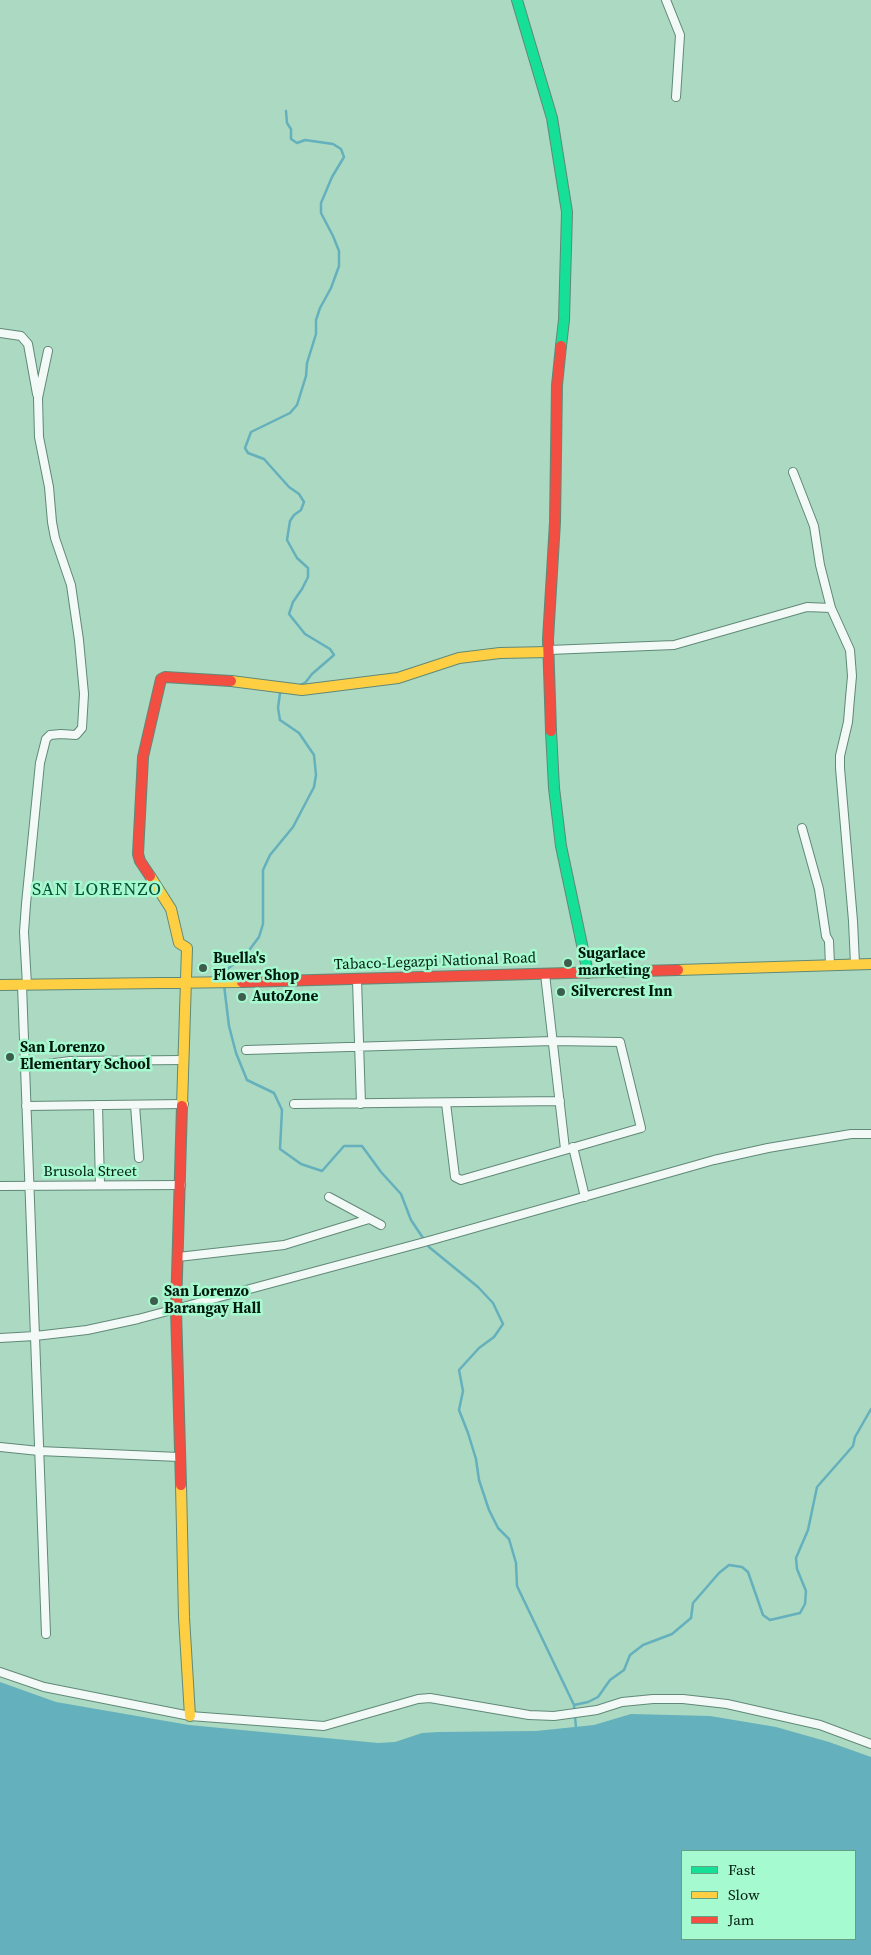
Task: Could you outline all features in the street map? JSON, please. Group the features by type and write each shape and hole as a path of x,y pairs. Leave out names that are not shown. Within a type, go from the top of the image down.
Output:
{"street":[{"path":"517,0 552,118 567,212 564,320 557,385 555,522 549,651 554,788 561,846 588,973"},
{"path":"666,0 680,35 676,97"},
{"path":"0,333 21,336 28,344 38,398 39,437 49,487 52,522 55,538 71,585 84,694 82,728 76,735 61,734 50,736 46,739 40,763 24,932 24,1067 46,1634"},
{"path":"38,398 48,351"},
{"path":"793,472 814,526 820,565 831,608 850,650 849,711 842,743 840,768 855,964"},
{"path":"190,1716 184,1618 176,1309 184,1104 187,948 179,942 171,909 140,861 138,854 143,757 161,679 165,677 207,679 302,690 398,678 459,658 500,653 674,645 808,607 831,608"},
{"path":"802,828 819,889 830,965"},
{"name":"Tabaco-Legazpi National Road","path":"0,984 357,980 871,964"},
{"path":"546,974 560,1101 569,1148 585,1197"},
{"path":"357,980 362,1104"},
{"path":"246,1050 553,1041 620,1042 641,1128 461,1180 455,1176 446,1103"},
{"path":"24,1067 70,1061 184,1060"},
{"path":"294,1104 560,1101"},
{"path":"26,1106 184,1104"},
{"path":"98,1105 100,1185"},
{"path":"135,1105 139,1158"},
{"path":"0,1338 87,1330 176,1309 432,1240 714,1160 778,1146 851,1134 871,1134"},
{"name":"Brusola Street","path":"0,1186 181,1185"},
{"path":"329,1197 381,1225"},
{"path":"178,1256 284,1245 369,1219"},
{"path":"0,1447 39,1451 180,1457"},
{"path":"0,1672 44,1687 190,1716 324,1726 418,1699 430,1698 529,1715 554,1716 597,1710 622,1702 683,1699 727,1704 820,1725 871,1744"}],"water":[{"path":"0,1682 56,1702 189,1725 378,1743 395,1742 422,1733 536,1731 594,1725 631,1714 710,1716 776,1727 829,1742 871,1757 871,1955 0,1955"}],"waterway":[{"path":"286,111 287,123 291,129 291,139 297,143 305,140 333,144 341,149 344,157 332,177 321,203 321,213 339,251 339,266 316,320 316,334 297,405 290,413 251,432 245,448 248,453 264,459 289,487 299,494 304,502 301,510 290,521 287,540 297,558 308,568 308,577 293,602 289,614 305,634 330,649 334,655 312,674 305,683 300,685"},
{"path":"224,979 224,972 247,953 259,937 263,924 263,870 270,855 293,827 314,787 316,775 314,755 299,733 280,720 278,708 280,693 285,691"},
{"path":"224,985 229,1026 236,1053 247,1080 274,1093 282,1110 280,1149 301,1164 322,1171 344,1146 362,1146 381,1172 401,1194 411,1220 429,1247 478,1287 493,1303 503,1324 494,1337 479,1348 459,1370 463,1391 459,1410 476,1459 479,1480 489,1510 498,1528 509,1539 516,1563 517,1586 574,1705 576,1728"},
{"path":"574,1705 588,1702 598,1697 610,1680 624,1670 630,1655 643,1645 672,1634 691,1618 693,1603 719,1573 729,1565 742,1567 748,1572 763,1615 770,1620 800,1613 805,1604 806,1591 797,1569 796,1558 808,1530 817,1487 853,1446 855,1437 871,1409"}],"traffic: fast":[{"path":"517,0 552,118 567,212 564,320 561,346"},
{"path":"551,731 554,788 561,846 588,973"}],"traffic: slow":[{"path":"231,681 302,690 398,678 459,658 500,653 549,652"},
{"path":"150,876 171,909 179,943 187,948 182,1106"},
{"path":"678,970 871,964"},
{"path":"0,985 242,982"},
{"path":"181,1485 184,1617 190,1716"}],"traffic: jam":[{"path":"551,731 548,639 555,522 557,385 561,346"},
{"path":"150,876 140,861 138,854 143,757 161,679 165,677 231,681"},
{"path":"242,982 678,970"},
{"path":"181,1485 176,1309 182,1106"}],"place":[{"name":"Sugarlace marketing","path":"568,963"},
{"name":"Buella's Flower Shop","path":"203,968"},
{"name":"Silvercrest Inn","path":"561,992"},
{"name":"AutoZone","path":"242,997"},
{"name":"San Lorenzo Elementary School","path":"10,1057"},
{"name":"San Lorenzo Barangay Hall","path":"154,1301"}],"district":[{"name":"SAN LORENZO","path":"97,890"}]}
